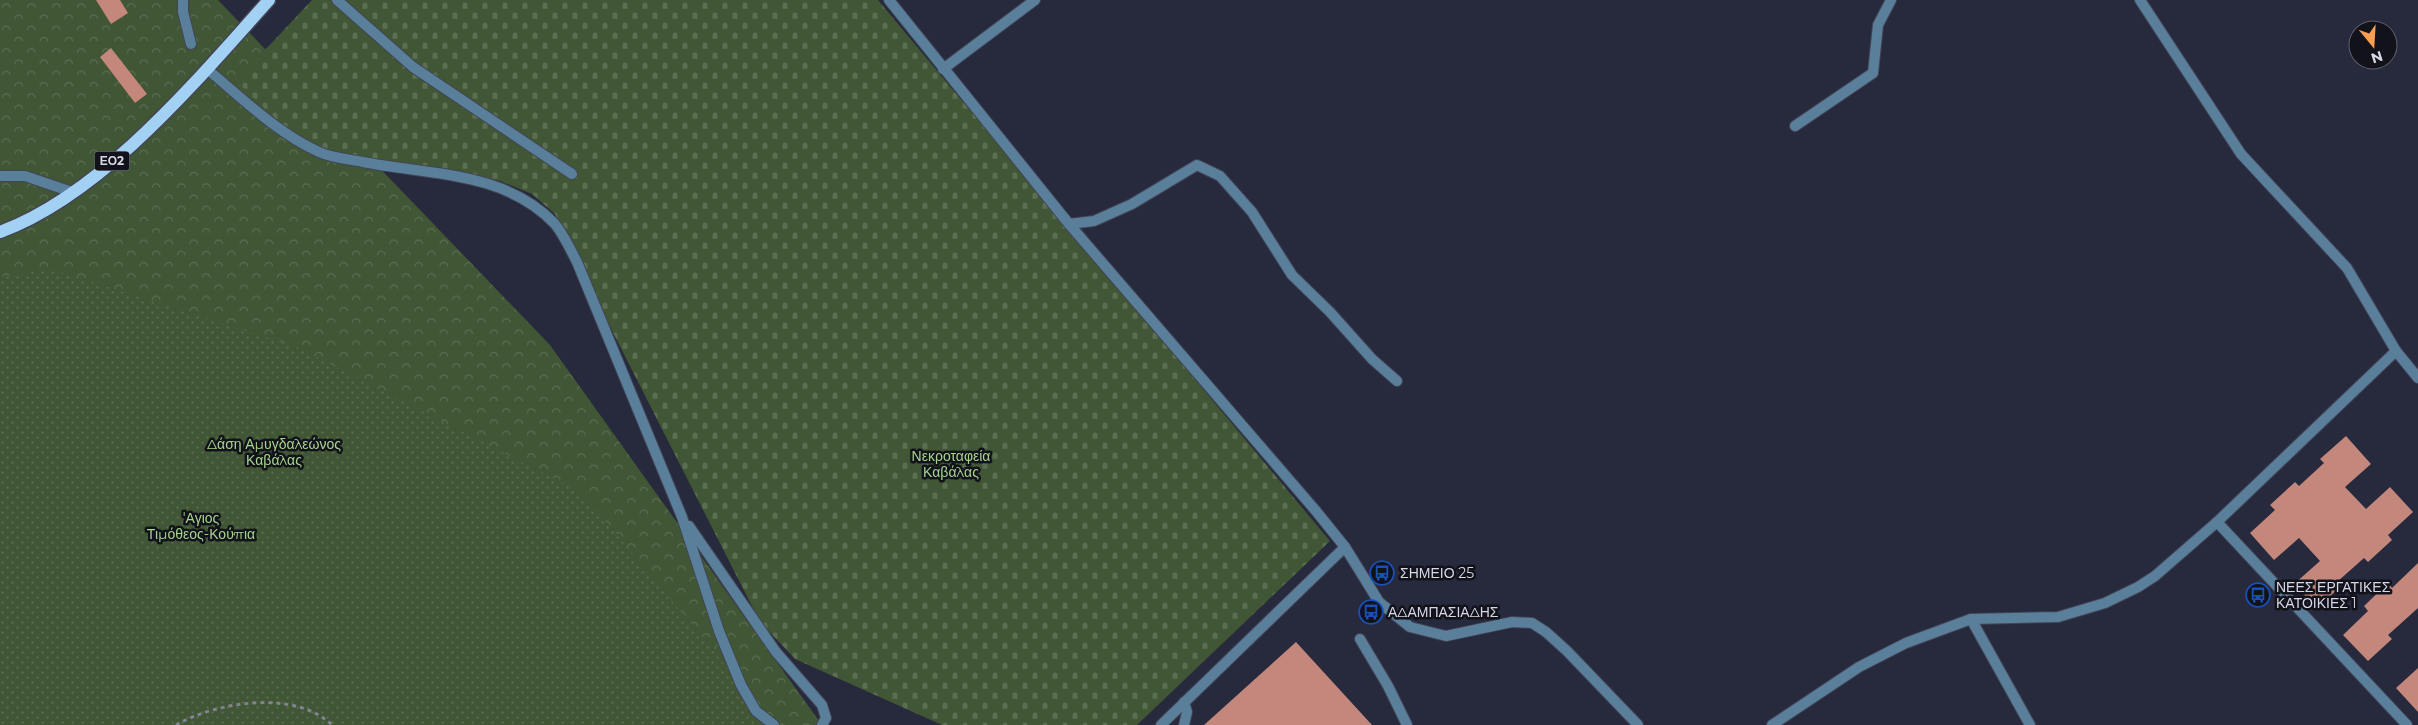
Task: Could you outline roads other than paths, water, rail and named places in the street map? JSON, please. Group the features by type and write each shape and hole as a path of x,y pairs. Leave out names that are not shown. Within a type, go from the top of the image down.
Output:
{"main road":[{"name":"ΕΟ2","path":"0,232 38,214 72,192 144,133 207,69 269,0"}],"street":[{"path":"183,0 183,12 191,44"},
{"path":"337,0 413,67 572,174"},
{"path":"889,0 1069,224 1345,548 1379,602 1410,627 1446,636 1512,622 1532,623 1546,632 1567,651 1638,725"},
{"path":"943,69 1035,0"},
{"path":"1795,126 1873,73 1878,25 1891,0"},
{"path":"2140,0 2241,154 2347,268 2396,351 2418,378"},
{"path":"207,69 291,137 321,153 376,164 447,174 494,185 529,201 555,224 577,262 682,517 719,631 741,685 756,711 774,725"},
{"path":"1069,224 1094,221 1132,204 1197,165 1220,176 1246,205 1292,275 1330,312 1372,359 1397,382"},
{"path":"0,176 25,176 72,192"},
{"path":"1772,725 1858,667 1906,643 1970,619 2058,617 2105,603 2138,587 2155,576 2217,522 2396,351"},
{"path":"682,517 776,652 822,705 826,718 822,725"},
{"path":"2217,522 2407,725"},
{"path":"1162,725 1345,548"},
{"path":"1970,619 2030,725"},
{"path":"1360,639 1388,686 1407,725"},
{"path":"1184,702 1186,712 1184,725"}],"place":[{"name":"ΣΗΜΕΙΟ 25","path":"1382,573"},
{"name":"ΝΕΕΣ ΕΡΓΑΤΙΚΕΣ ΚΑΤΟΙΚΙΕΣ 1","path":"2258,595"},
{"name":"ΑΔΑΜΠΑΣΙΑΔΗΣ","path":"1371,612"}],"park label":[{"name":"Δάση Αμυγδαλεώνος Καβάλας","path":"274,452"},
{"name":"Νεκροταφεία Καβάλας","path":"951,464"},
{"name":"'Αγιος Τιμόθεος-Κούπια","path":"201,526"}]}
